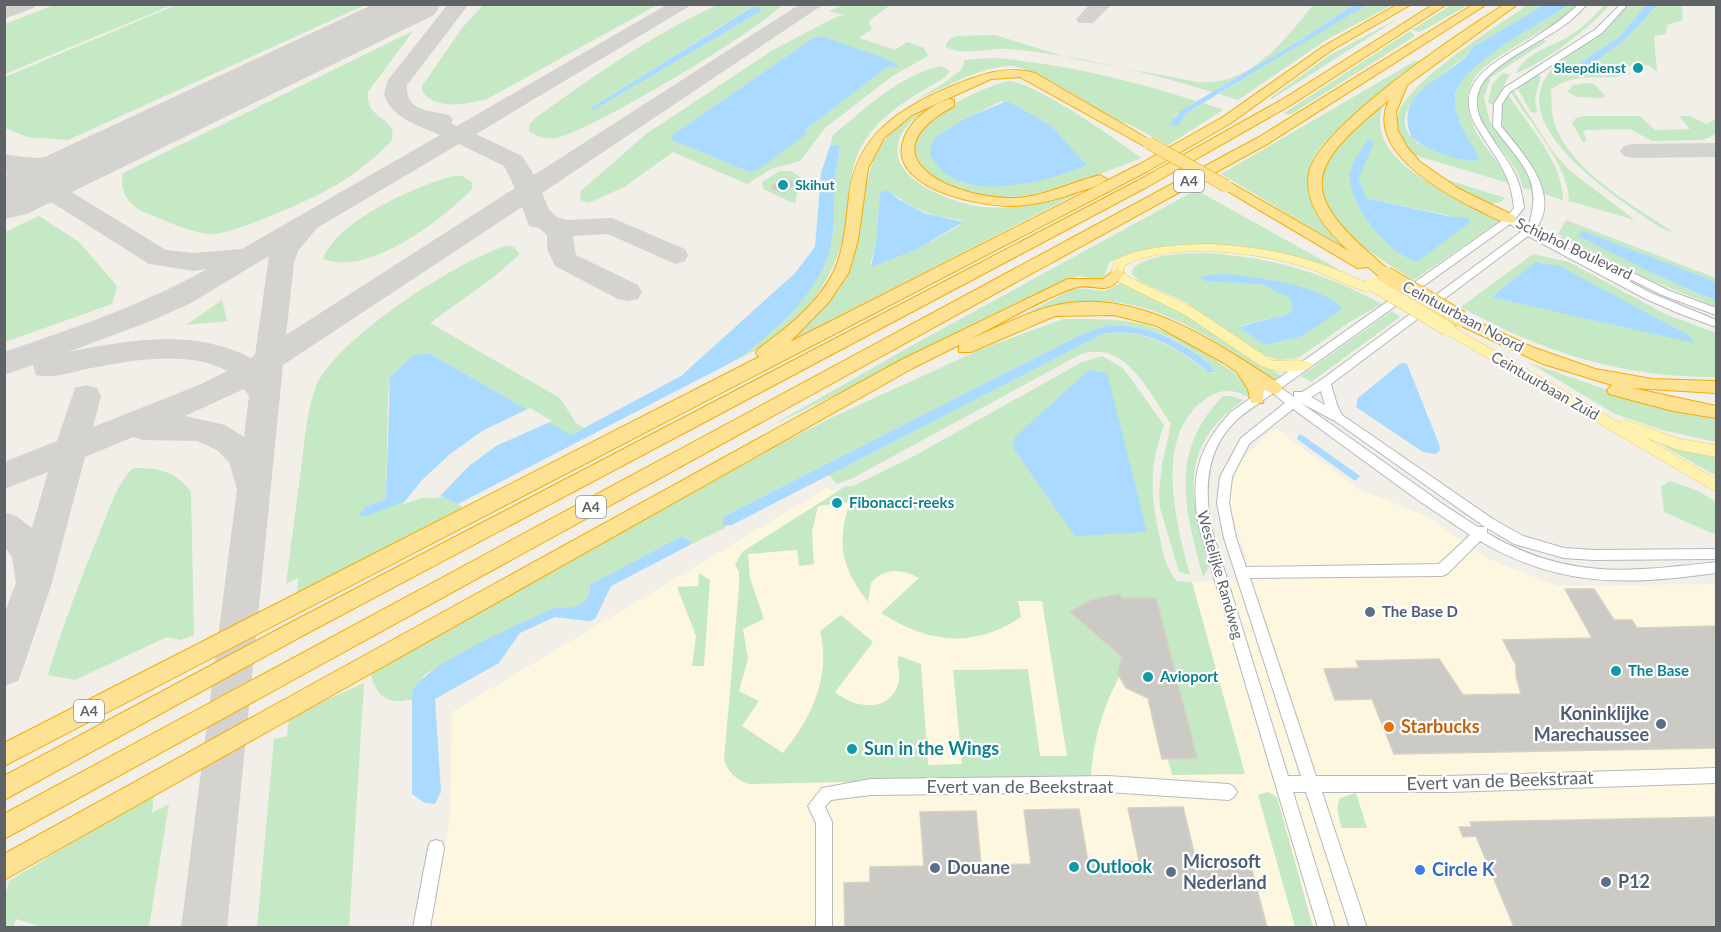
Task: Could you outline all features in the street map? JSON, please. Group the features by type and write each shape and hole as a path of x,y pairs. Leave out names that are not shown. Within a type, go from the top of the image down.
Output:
{"highway":[{"name":"A4","path":"4,755 1179,147 1247,107 1328,48 1407,4"},
{"name":"A4","path":"4,789 285,635 1163,172 1287,102 1442,4"},
{"name":"A4","path":"4,827 1264,140 1482,4"},
{"path":"1375,282 1345,239 1329,222 1317,198 1314,182 1318,166 1326,151 1354,123 1403,82 1469,32 1513,4"},
{"name":"A4","path":"697,396 770,348 820,304 846,259 853,238 863,162 877,138 889,125 920,104 998,73 1016,72 1031,76 1145,146"},
{"name":"A4","path":"1179,147 1059,194 1009,202 963,196 935,184 915,167 907,149 913,130 931,113 994,83 1010,80 1028,83 1145,146 1221,189 1356,262 1375,282"},
{"path":"1403,82 1390,113 1392,130 1415,164 1451,192 1510,219"},
{"name":"A4","path":"4,867 907,364 1073,282 1103,284 1113,280 1117,273"},
{"name":"Ceintuurbaan Noord","path":"1375,282 1461,319 1534,355 1584,372 1632,383 1716,387"},
{"name":"A4","path":"835,405 1028,321 1056,311 1072,309 1115,310 1149,316 1190,333 1274,388"},
{"path":"1534,355 1613,390 1673,405 1716,412"},
{"path":"1244,368 1253,384 1257,399"}],"main road":[{"name":"Ceintuurbaan Zuid","path":"1117,273 1120,262 1136,256 1179,249 1229,248 1288,258 1337,274 1375,282 1411,308 1716,486"},
{"path":"1117,273 1130,283 1190,312 1266,363 1280,367 1306,365"},
{"path":"1597,416 1679,444 1716,451"}],"street":[{"path":"1510,219 1519,208 1515,184 1504,159 1478,123 1472,96 1477,81 1486,72 1561,24 1584,4"},
{"path":"1530,230 1539,214 1540,192 1527,164 1497,126 1498,104 1508,90 1599,31 1624,4"},
{"name":"Schiphol Boulevard","path":"1510,219 1663,303 1716,324"},
{"name":"Westelijke Randweg","path":"1327,927 1199,501 1200,473 1209,447 1220,428 1257,399 1510,219"},
{"name":"Schiphol Boulevard","path":"1530,230 1666,293 1716,312"},
{"name":"Westelijke Randweg","path":"1359,927 1230,538 1223,503 1226,477 1245,441 1277,415 1325,383 1530,230"},
{"path":"1325,383 1331,405 1339,418"},
{"path":"1274,388 1339,418 1488,523 1519,540 1564,553 1618,556 1716,554"},
{"path":"1298,400 1315,420 1479,536 1503,550 1537,563 1596,575 1645,575 1716,568"},
{"path":"1277,415 1315,420"},
{"path":"1242,573 1442,570 1479,536 1488,523"},
{"name":"Evert van de Beekstraat","path":"1283,784 1716,776"},
{"name":"Evert van de Beekstraat","path":"824,927 824,822 816,806 827,793 871,787 1107,784 1229,792"},
{"path":"421,927 436,848"}],"shaded area":[{"path":"1275,428 1359,489 1428,517 1488,559 1558,586 1716,584 1716,927 430,928 450,818 452,712 827,488 1063,585 1253,580 1228,501 1239,462"}],"green space":[{"path":"484,4 657,5 487,99 452,104 435,101 422,91 422,86 462,28"},
{"path":"1453,4 1468,5 1420,32 1412,30"},
{"path":"54,5 172,5 5,74 5,24"},
{"path":"176,5 365,5 68,140 27,137 5,128 5,77"},
{"path":"717,5 782,5 767,18 709,57 601,119 555,138 541,137 529,131 529,125 534,119 578,87 646,43","holes":["753,6 763,10 594,110 591,108"]},
{"path":"844,5 890,5 870,20 872,29 859,38 895,50 907,42 924,48 928,56 891,77 825,128 800,161 771,169 747,184 673,152 624,187 589,203 580,200 581,191 646,134 773,50 836,17 845,15 829,11","holes":["820,36 897,66 887,67 749,172 673,140 671,136 813,38"]},
{"path":"1313,5 1353,5 1304,38 1212,92 1122,68 1198,82 1216,82 1234,77 1264,58 1278,46"},
{"path":"1364,5 1392,5 1326,40 1238,100 1219,94"},
{"path":"1528,5 1544,5 1473,47 1423,90 1405,116 1406,129 1417,143 1469,161 1479,157 1461,126 1456,110 1456,92 1461,81 1487,56 1504,44 1568,5 1579,5 1493,61 1471,84 1468,104 1474,128 1500,166 1508,183 1411,154 1403,142 1397,120 1402,106 1414,90 1452,57"},
{"path":"1604,5 1610,5 1566,44 1516,73 1529,57 1572,34"},
{"path":"1628,5 1646,5 1619,37 1579,63 1587,68 1626,39 1657,5 1682,5 1683,20 1667,25 1666,34 1654,36 1657,72 1649,65 1623,66 1630,74 1566,81 1551,90 1553,118 1560,136 1571,153 1586,169 1602,184 1673,232 1663,229 1624,203 1578,165 1558,143 1544,121 1539,99 1546,77 1551,70 1603,32"},
{"path":"1399,18 1272,99 1270,98 1330,55"},
{"path":"413,31 368,92 368,102 372,109 391,127 391,142 348,178 259,221 214,234 197,232 173,224 136,208 127,199 122,181 123,173"},
{"path":"1410,31 1415,36 1290,115 1284,113"},
{"path":"995,35 1065,56 1008,49 959,51 945,46 950,39 957,36"},
{"path":"1542,40 1547,41 1491,77 1484,97 1490,122 1523,164 1533,191 1523,188 1517,171 1487,130 1479,113 1478,99 1482,86 1490,75 1515,56"},
{"path":"1065,56 1085,60 1122,68 1070,58"},
{"path":"993,58 1096,73 1196,101 1175,115 1179,126 1185,114 1204,103 1223,110 1168,145 1120,122 1049,80 1021,68 1010,66 974,74 915,101 961,70 965,60"},
{"path":"1415,61 1421,62 1332,135 1317,152 1310,169 1309,184 1321,213 1357,255 1221,174"},
{"path":"941,66 950,71 944,78 887,115 868,135 861,147 852,171 844,237 826,281 813,301 779,335 738,359 782,322 825,265 832,233 835,176 840,146 830,146 833,135 897,85 926,70"},
{"path":"1503,73 1510,75 1504,84 1506,89 1496,105 1488,103 1492,84"},
{"path":"1534,74 1541,76 1535,98 1537,113 1531,112 1516,86"},
{"path":"1009,81 1039,92 1077,114 1142,158 1070,185 1015,197 969,193 954,188 927,173 918,163 914,151 917,137 923,128 944,110","holes":["1002,101 1050,125 1086,165 1025,182 996,186 967,182 939,168 968,117"]},
{"path":"1594,84 1605,96 1603,98 1578,97 1567,92 1573,85"},
{"path":"1513,90 1553,152 1570,171 1635,220 1569,201 1567,187 1555,158 1510,91"},
{"path":"1508,94 1551,158 1561,186 1563,200 1544,194 1541,183 1504,130 1499,111"},
{"path":"943,100 922,113 904,130 898,144 898,157 904,169 927,188 957,201 995,208 1031,204 1078,193 785,344 818,309 844,268 859,233 869,174 881,146 900,125","holes":["888,190 923,211 962,220 959,226 918,249 870,266 876,243 880,192"]},
{"path":"1383,105 1380,126 1387,145 1401,162 1441,190 1501,220 1414,280 1351,236 1327,206 1322,189 1329,154 1347,134","holes":["1368,139 1359,178 1366,198 1471,220 1418,261 1407,258 1368,222 1350,170"]},
{"path":"1640,116 1655,130 1690,129 1679,116 1690,116 1706,124 1716,119 1716,134 1703,140 1652,141 1630,129 1583,130 1587,142 1583,142 1572,123 1576,118"},
{"path":"780,171 791,171 800,177 795,204 763,189 762,182"},
{"path":"453,176 462,176 472,182 472,189 424,230 382,253 361,260 341,262 323,259 331,245 360,219 399,197"},
{"path":"1439,177 1505,198 1498,203 1481,202"},
{"path":"1196,190 1338,269 1284,254 1233,246 1129,255 1109,262 1104,277 1097,279 1078,276 769,427 911,346"},
{"path":"39,216 79,242 117,286 112,304 5,342 5,232"},
{"path":"1566,220 1716,278 1716,282 1636,252 1652,273 1716,301 1716,307 1646,278 1558,234"},
{"path":"506,246 514,247 520,254 495,276 430,323 560,398 576,423 584,428 571,435 429,353 407,363 396,371 388,394 386,499 364,507 364,514 367,516 404,500 425,495 437,496 463,507 297,596 298,578 286,584 308,415 315,389 326,370 345,348 399,305 458,268"},
{"path":"1204,253 1252,258 1296,268 1338,283 1382,304 1351,321 1298,358 1280,360 1265,356 1185,302 1139,281 1132,274 1133,268 1149,259 1167,255","holes":["1233,281 1275,283 1298,288 1337,303 1265,345 1240,326 1288,314 1293,309 1291,301 1279,289 1250,282"]},
{"path":"1533,254 1569,262 1665,314 1716,333 1716,377 1649,373 1584,359 1522,337 1461,307","holes":["1542,262 1685,342 1674,336 1490,297"]},
{"path":"1124,282 1158,297 1281,376 1274,380 1205,335 1180,322 1129,304 1102,301 1063,305 988,333 1075,288 1105,291"},
{"path":"222,300 227,321 186,325"},
{"path":"1392,311 1400,317 1311,382 1301,376"},
{"path":"1063,319 1124,321 1173,335 1228,368 1251,390 1249,398 1228,391 1207,398 1190,414 1179,434 1174,456 1173,481 1179,531 1190,575 1179,572 1160,508 1162,464 1171,424 1135,372 1111,354 1097,351 1081,354 853,478 837,484 829,475 1103,334 1133,334 1159,341 1208,372 1214,373 1215,370 1200,357 1168,337 1151,331 1116,327 1078,336 723,517 725,528 690,545 691,542 682,536 591,584 587,598 580,605 556,607 425,674 412,692 412,699 389,700 376,687 370,672 744,462 835,416 984,348"},
{"path":"1102,356 1123,368 1164,425 1156,454 1153,481 1154,508 1162,550 1177,581 1192,582 1245,774 1172,775 1150,691 1124,669 1101,721 1094,749 1091,777 749,784 736,778 724,760 739,587 739,572 735,565 742,552 846,486 853,486 914,456 1082,362","holes":["850,502 842,542 847,566 868,602 871,583 882,574 900,571 919,578 881,613 916,631 951,638 968,638 985,634 1021,617 1018,601 1042,601 1067,756 1040,756 1028,669 953,670 962,764 928,765 921,664 899,656 898,684 893,694 879,704 861,704 843,697 835,692 873,642 841,615 820,631 823,648 821,680 803,726 783,753 742,726 759,701 739,691 748,659 743,629 764,619 750,578 748,554 797,550 799,566 814,564 812,532 818,506"]},
{"path":"1530,363 1630,398 1716,415 1716,442 1662,430 1615,414"},
{"path":"1223,396 1244,400 1222,418 1207,436 1198,455 1194,475 1194,496 1197,519 1209,567 1203,577 1187,505 1188,460 1194,438 1206,417"},
{"path":"1648,437 1716,455 1716,476"},
{"path":"133,468 166,472 179,479 191,492 194,635 181,640 167,637 75,680 48,675 59,639 109,508 117,491"},
{"path":"1670,481 1698,491 1716,502 1716,535 1664,512 1661,487"},
{"path":"699,573 710,580 704,666 692,666 696,636 677,587 698,586"},
{"path":"364,683 349,927 257,928 274,739 287,736 289,717"},
{"path":"1268,792 1277,797 1313,927 1295,927 1258,795"},
{"path":"154,793 152,813 169,804 149,927 42,927 16,919 13,927 5,928 5,897 9,881"},
{"path":"1356,793 1367,828 1342,828 1338,810 1340,798"}],"water":[{"path":"1353,5 1366,5 1185,114 1179,126 1169,125 1180,111 1304,38"},
{"path":"1544,5 1568,5 1502,46 1470,72 1459,85 1455,97 1457,113 1462,128 1479,157 1478,160 1463,160 1443,154 1424,146 1411,137 1408,120 1410,106 1417,95 1463,59 1473,47"},
{"path":"1646,5 1657,5 1626,39 1587,68 1578,64 1619,37"},
{"path":"754,6 763,10 594,110 591,108"},
{"path":"820,36 884,58 899,66 887,67 805,130 806,134 758,170 749,172 672,140 671,136 813,38"},
{"path":"1007,101 1050,125 1087,165 1049,178 1002,186 979,186 959,181 942,170 930,154 933,139 968,117"},
{"path":"1368,139 1374,142 1359,178 1366,198 1448,216 1468,218 1471,222 1418,261 1407,258 1395,250 1383,239 1362,212 1350,184 1351,168"},
{"path":"840,145 835,177 833,233 825,264 799,304 775,329 750,350 738,359 458,504 436,494 421,495 367,516 359,516 359,513 364,511 364,507 386,499 390,377 412,356 429,353 571,435 681,376 795,273 815,247 821,173 830,146"},
{"path":"888,190 898,199 924,213 963,222 918,249 871,267 876,243 880,192"},
{"path":"1583,231 1716,282 1716,301 1652,273 1578,236"},
{"path":"1536,262 1559,266 1690,336 1694,343 1491,297"},
{"path":"1219,274 1266,279 1303,288 1333,301 1342,309 1302,336 1265,345 1239,327 1288,314 1293,309 1290,298 1262,284 1205,281 1200,277"},
{"path":"1106,326 1132,327 1155,332 1199,356 1215,372 1208,372 1172,347 1146,336 1132,333 1103,334 732,525 723,526 723,517 1078,336"},
{"path":"1401,363 1407,364 1439,444 1440,450 1436,454 1423,452 1356,407 1358,398"},
{"path":"1089,370 1107,373 1147,532 1075,536 1013,448 1015,437"},
{"path":"1299,434 1360,476 1355,481 1297,439"},
{"path":"682,536 691,542 690,545 611,586 595,619 589,621 555,617 520,633 499,663 435,699 441,792 435,804 425,803 412,794 412,692 420,681 454,657 500,633 556,607 580,605 587,598 591,584"}],"pier":[{"path":"530,408 552,421 496,446 469,466 438,498 421,498 402,505 422,480 450,454 482,431"}],"building":[{"name":"Skihut","path":"783,178 796,183 784,193 771,188"},
{"name":"The Base","path":"1565,589 1594,589 1614,620 1632,620 1637,628 1716,626 1716,748 1394,754 1372,699 1335,700 1324,669 1359,668 1356,661 1439,659 1463,695 1521,694 1516,676 1516,665 1503,640 1592,638"},
{"name":"Avioport","path":"1120,594 1121,598 1156,598 1197,758 1162,759 1148,698 1126,688 1118,674 1122,657 1070,612 1091,600"},
{"name":"Outlook","path":"1183,807 1196,861 1249,859 1267,927 845,927 844,883 870,882 870,867 924,866 920,812 976,811 981,865 1031,864 1024,810 1079,809 1088,862 1139,861 1128,808"},
{"name":"P12","path":"1716,817 1716,927 1514,927 1476,836 1463,837 1459,827 1472,827 1470,822"}],"taxiway":[{"path":"4,13 27,4"},
{"path":"441,120 424,118 408,112 398,101 395,94 396,85 459,4"},
{"path":"458,135 683,4"},
{"path":"528,191 814,4"},
{"path":"1086,19 1102,4"},
{"path":"420,117 458,135"},
{"path":"4,364 141,314 181,296 458,135"},
{"path":"458,135 513,161 520,170 528,191"},
{"path":"9,162 22,166 49,166 76,161 114,147"},
{"path":"1632,151 1716,150"},
{"path":"4,161 159,258 194,262 236,256"},
{"path":"269,360 528,191"},
{"path":"528,191 538,214 548,223"},
{"path":"538,220 548,223"},
{"path":"548,223 567,228 612,226 675,255"},
{"path":"548,223 560,233 560,249 565,260 628,292"},
{"path":"269,360 280,263 286,248 304,228"},
{"path":"47,367 98,356 164,349 196,350 224,356 250,373"},
{"path":"204,928 269,360"},
{"path":"250,373 269,360"},
{"path":"71,449 210,393 250,373"},
{"path":"250,373 261,389"},
{"path":"71,449 86,396"},
{"path":"143,428 160,426 197,429 228,442 240,453 249,468 253,487"},
{"path":"4,476 71,449"},
{"path":"4,668 33,586 71,449"},
{"path":"4,526 18,537 27,550 32,565 33,582"}],"runway":[{"path":"4,200 416,4"}],"place":[{"name":"Sleepdienst","path":"1638,68"},
{"name":"Skihut","path":"783,185"},
{"name":"Fibonacci-reeks","path":"837,503"},
{"name":"The Base D","path":"1370,612"},
{"name":"The Base","path":"1616,671"},
{"name":"Avioport","path":"1148,677"},
{"name":"Koninklijke Marechaussee","path":"1661,724"},
{"name":"Starbucks","path":"1389,727"},
{"name":"Sun in the Wings","path":"852,749"},
{"name":"Outlook","path":"1074,867"},
{"name":"Douane","path":"935,868"},
{"name":"Circle K","path":"1420,870"},
{"name":"Microsoft Nederland","path":"1171,872"},
{"name":"P12","path":"1606,882"}]}
